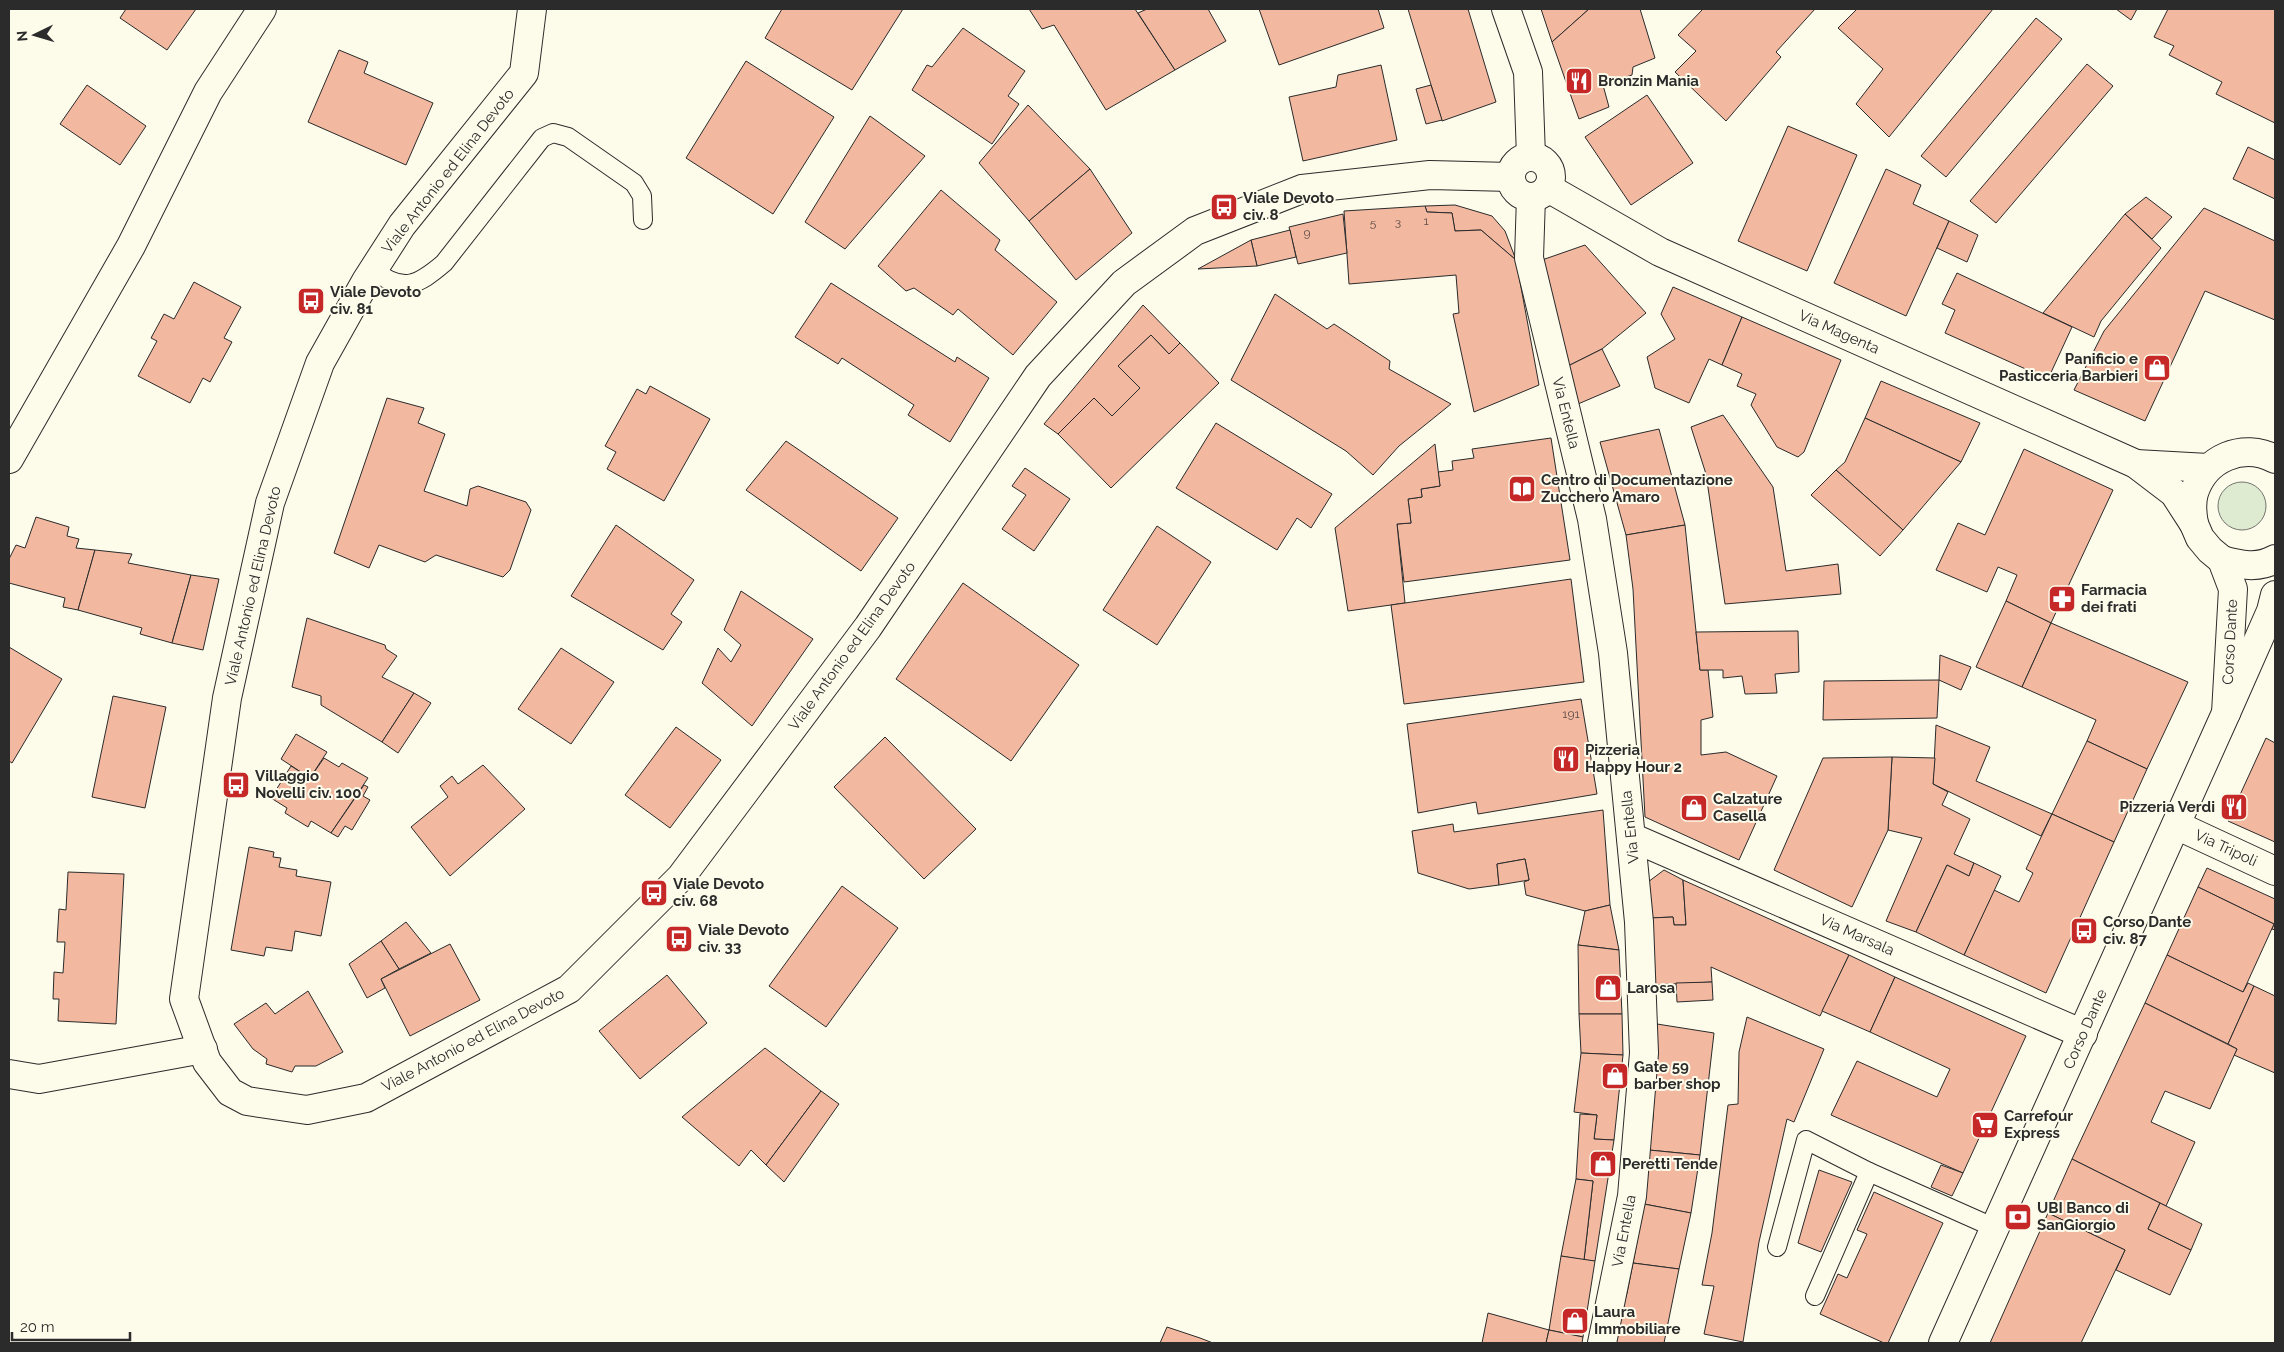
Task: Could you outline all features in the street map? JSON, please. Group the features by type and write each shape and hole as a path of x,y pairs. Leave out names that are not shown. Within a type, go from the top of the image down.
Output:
{"street":[{"path":"9,459 131,246 208,92 262,9"},
{"name":"Viale Antonio ed Elina Devoto","path":"532,9 524,73 402,225 373,270 320,364 270,503 226,698 184,999 207,1062 230,1092 247,1101 307,1110 366,1098 569,989 681,877 868,627 1038,376 1124,283 1195,231 1302,189 1430,175 1511,177"},
{"path":"1506,9 1528,72 1531,157"},
{"path":"1531,157 1541,160 1548,167 1551,178 1540,193 1521,195 1514,188 1511,177 1514,167 1521,160 1531,157"},
{"name":"Via Magenta","path":"1540,193 1660,252 2136,464 2174,493 2194,524"},
{"name":"Via Entella","path":"1540,193 1530,258 1592,519 1613,653 1639,922 1644,1053 1632,1196 1602,1343"},
{"path":"2194,524 2193,494 2199,480 2208,468 2220,459 2234,453 2275,444"},
{"path":"2250,451 2267,454 2275,458"},
{"name":"Via Magenta","path":"2136,464 2208,468"},
{"name":"Corso Dante","path":"2194,524 2200,538 2222,560 2234,589 2226,713"},
{"path":"2222,560 2238,565 2256,566 2275,559"},
{"name":"Corso Dante","path":"1943,1343 2226,713 2271,611 2275,595"},
{"name":"Via Tripoli","path":"2176,825 2275,871"},
{"name":"Via Marsala","path":"1630,837 2083,1034"},
{"path":"9,1074 40,1079 203,1050"}],"lane":[{"path":"373,270 388,281 409,285 427,277 444,263 542,138 553,133 568,137 634,183 642,196 642,220"},
{"path":"1777,1247 1806,1140 1869,1172 1995,1228"},
{"path":"1815,1296 1869,1172"}],"green space":[{"path":"2237,482 2247,482 2259,489 2266,501 2266,511 2259,523 2247,530 2237,530 2229,526 2222,519 2218,511 2218,501 2222,493 2229,486"}],"building":[{"path":"126,9 196,9 167,50 120,18"},
{"path":"782,9 903,9 852,90 765,38"},
{"path":"1029,9 1135,9 1175,70 1106,110 1054,25 1042,29"},
{"path":"1147,9 1208,9 1226,41 1175,70 1138,13"},
{"path":"1259,9 1378,9 1384,28 1279,65"},
{"path":"1408,9 1468,9 1496,102 1442,121"},
{"path":"1541,9 1589,9 1552,42"},
{"path":"1589,9 1640,9 1655,58 1633,67 1632,75 1603,85 1609,107 1579,119 1552,42"},
{"path":"1703,9 1815,9 1776,52 1781,57 1726,121 1675,72 1696,51 1678,35"},
{"path":"1857,9 1993,9 1889,137 1856,104 1883,69 1838,28"},
{"path":"2116,9 2137,9 2131,20"},
{"path":"2168,9 2275,9 2275,123 2216,94 2222,82 2169,55 2174,46 2154,37"},
{"path":"2036,18 2062,39 1946,177 1921,156"},
{"path":"963,28 1025,71 1008,96 1019,104 992,144 912,90 927,65 932,67"},
{"path":"339,50 368,62 364,73 433,103 406,165 308,122"},
{"path":"746,61 834,117 773,214 686,158"},
{"path":"2087,64 2113,86 1996,223 1970,201"},
{"path":"1381,65 1397,140 1303,161 1289,97 1336,87 1338,75"},
{"path":"87,85 146,126 120,165 60,124"},
{"path":"1431,85 1442,120 1426,124 1416,89"},
{"path":"1647,95 1693,163 1631,205 1585,137"},
{"path":"1028,105 1090,169 1029,221 979,163"},
{"path":"870,116 925,156 845,249 805,222"},
{"path":"1788,126 1857,155 1807,271 1738,241"},
{"path":"2248,147 2275,160 2275,199 2233,179"},
{"path":"1090,169 1132,233 1076,280 1029,221"},
{"path":"1886,169 1921,185 1913,204 1949,221 1906,316 1834,283"},
{"path":"941,190 1000,240 995,250 1057,302 1013,355 958,309 953,315 914,288 906,291 878,266"},
{"path":"2146,197 2172,217 2152,239 2125,214"},
{"path":"1455,205 1492,216 1505,231 1516,260 1481,230 1455,231 1452,213 1427,212 1425,206"},
{"path":"1425,206 1427,212 1452,213 1455,231 1481,230 1516,260 1539,385 1474,412 1453,314 1459,313 1456,275 1349,284 1344,211"},
{"path":"2204,208 2275,241 2275,320 2205,291 2145,421 2074,390 2104,331"},
{"path":"1343,214 1347,253 1298,264 1289,227"},
{"path":"2125,214 2161,248 2101,321 2094,337 2043,313"},
{"path":"1949,221 1978,235 1967,262 1937,248"},
{"path":"1290,230 1296,257 1257,266 1251,240"},
{"path":"1251,240 1257,266 1198,269"},
{"path":"1585,245 1646,313 1602,349 1568,366 1542,260"},
{"path":"1957,273 2072,327 2048,379 1945,333 1955,310 1942,304"},
{"path":"194,282 241,307 224,338 232,342 210,382 203,378 190,403 138,376 157,341 151,338 164,314 174,319"},
{"path":"831,283 955,362 957,357 989,378 950,442 908,415 914,405 842,358 838,364 795,337"},
{"path":"1673,287 1742,317 1722,365 1709,359 1689,403 1655,388 1647,357 1675,339 1661,314"},
{"path":"1275,294 1327,329 1334,324 1390,361 1389,369 1451,404 1399,446 1373,475 1346,451 1231,380"},
{"path":"1143,305 1180,343 1169,354 1151,335 1118,366 1140,388 1112,416 1094,398 1058,434 1044,424"},
{"path":"1742,317 1841,360 1804,452 1798,457 1777,447 1751,405 1756,394 1737,386 1742,374 1722,365"},
{"path":"1151,335 1169,354 1180,343 1219,383 1111,488 1058,434 1094,398 1112,416 1140,388 1118,366"},
{"path":"1602,349 1620,386 1578,404 1568,366"},
{"path":"1881,381 1980,423 1961,462 1865,418"},
{"path":"650,386 710,419 664,501 607,469 616,452 605,446 637,389 646,394"},
{"path":"387,398 424,408 418,423 445,434 424,491 467,506 470,489 478,486 526,502 531,510 510,570 503,577 436,555 425,562 379,545 369,568 334,553"},
{"path":"1723,415 1773,487 1786,571 1838,564 1841,594 1725,604 1706,474 1691,427"},
{"path":"1865,418 1961,462 1903,530 1836,470 1845,462"},
{"path":"1216,423 1332,494 1311,528 1297,518 1277,550 1176,488"},
{"path":"1659,429 1685,525 1626,535 1600,442"},
{"path":"1551,438 1570,560 1404,582 1397,524 1411,523 1408,499 1422,497 1421,489 1440,486 1438,472 1453,470 1452,461 1474,458 1472,449"},
{"path":"786,441 898,518 861,571 746,490"},
{"path":"1435,444 1440,486 1421,489 1422,497 1408,499 1411,523 1397,524 1405,603 1348,611 1335,528"},
{"path":"2024,449 2113,490 2051,623 2006,601 2017,575 1998,567 1987,592 1936,570 1958,523 1985,535"},
{"path":"1025,468 1070,499 1034,551 1002,529 1026,495 1012,486"},
{"path":"1836,470 1903,530 1880,556 1811,495"},
{"path":"36,517 69,527 67,536 79,539 76,548 95,550 78,610 63,607 65,598 9,583 9,559 16,545 25,548"},
{"path":"616,525 694,580 671,614 682,622 663,650 571,596"},
{"path":"1685,525 1700,670 1708,670 1713,717 1701,720 1701,755 1726,752 1777,776 1739,860 1645,817 1633,589 1626,535"},
{"path":"1157,526 1211,562 1157,645 1103,610"},
{"path":"95,550 132,554 128,563 191,575 172,643 140,634 142,628 78,610"},
{"path":"191,575 219,579 203,650 172,643"},
{"path":"1571,579 1584,682 1404,704 1391,605"},
{"path":"963,583 1079,665 1011,761 896,679"},
{"path":"741,591 813,639 752,726 702,683 718,648 731,662 741,645 724,630"},
{"path":"2006,601 2051,623 2022,687 1976,667"},
{"path":"307,618 385,645 386,649 397,656 382,677 414,693 382,742 321,705 321,696 292,687"},
{"path":"2051,623 2188,682 2147,769 2087,741 2096,720 2022,687"},
{"path":"1798,631 1799,672 1775,674 1777,693 1745,694 1742,676 1723,678 1723,670 1700,670 1696,632"},
{"path":"9,647 62,679 12,763 9,761"},
{"path":"561,648 614,682 571,744 518,709"},
{"path":"1940,655 1971,667 1961,690 1939,680"},
{"path":"1939,680 1937,718 1823,720 1824,681"},
{"path":"414,693 431,703 398,753 382,742"},
{"path":"113,696 166,707 145,808 92,797"},
{"path":"1581,699 1597,794 1478,814 1476,802 1418,813 1407,724"},
{"path":"1936,725 1990,747 1976,781 2052,814 2041,836 1933,784"},
{"path":"676,727 721,760 670,828 625,795"},
{"path":"296,734 327,752 310,778 281,759"},
{"path":"885,737 976,829 924,879 834,787"},
{"path":"2266,738 2275,743 2275,842 2228,821"},
{"path":"2087,741 2147,769 2114,842 2052,814"},
{"path":"1892,757 1935,758 1933,784 1948,792 1942,805 1970,819 1954,854 1974,863 1969,876 1947,865 1916,932 1886,921 1922,838 1888,830"},
{"path":"1892,757 1888,830 1852,907 1774,870 1823,758"},
{"path":"324,758 339,767 342,763 368,778 331,833 311,821 308,827 285,813 287,808 271,798 291,766 310,778"},
{"path":"483,765 525,809 450,876 411,827 448,797 440,786 452,776 458,784"},
{"path":"364,785 368,787 363,796 370,800 352,830 345,826 338,837 331,833"},
{"path":"1603,810 1610,905 1585,911 1526,895 1524,882 1529,880 1525,859 1497,864 1499,885 1469,889 1418,873 1412,831 1453,824 1454,832"},
{"path":"2052,814 2114,842 2046,993 1964,955 1994,890 2019,902 2033,873 2026,869"},
{"path":"249,847 274,852 273,857 281,858 279,867 297,870 296,876 331,882 321,936 295,931 292,951 266,947 264,956 231,950"},
{"path":"1525,859 1529,880 1499,885 1497,864"},
{"path":"1974,863 2001,876 1964,955 1916,932 1947,865 1969,876"},
{"path":"2207,868 2275,899 2275,930 2272,929 2274,924 2198,887"},
{"path":"1664,870 1683,880 1686,925 1674,925 1673,917 1649,918 1648,882"},
{"path":"68,872 124,874 116,1024 58,1021 59,999 53,999 54,972 63,973 65,942 57,942 59,909 66,910"},
{"path":"1683,880 1849,955 1820,1016 1711,967 1712,982 1653,985 1649,918 1673,917 1674,925 1686,925"},
{"path":"842,886 898,928 826,1027 769,986"},
{"path":"2198,887 2274,924 2243,992 2167,955"},
{"path":"1610,905 1619,950 1578,945 1585,911"},
{"path":"406,922 431,953 399,969 381,941"},
{"path":"381,941 399,969 381,979 385,988 367,998 349,964"},
{"path":"450,944 480,1000 410,1036 381,979"},
{"path":"1578,945 1619,950 1622,1014 1579,1014"},
{"path":"1849,955 1895,977 1870,1032 1822,1011"},
{"path":"2167,955 2243,992 2248,983 2254,986 2228,1044 2145,1003"},
{"path":"667,975 707,1023 640,1079 599,1031"},
{"path":"1895,977 2026,1036 1963,1173 1831,1115 1857,1061 1937,1097 1950,1069 1870,1032"},
{"path":"1712,982 1713,1000 1677,1002 1676,983"},
{"path":"2254,986 2275,996 2275,1073 2234,1055 2237,1049 2228,1044"},
{"path":"308,991 343,1052 316,1066 295,1066 292,1072 266,1064 267,1059 253,1049 234,1024 266,1003 275,1014"},
{"path":"2145,1003 2237,1049 2210,1109 2165,1091 2151,1122 2195,1142 2166,1206 2072,1159"},
{"path":"1579,1014 1622,1014 1623,1055 1581,1053"},
{"path":"1747,1017 1824,1049 1794,1122 1787,1119 1759,1242 1743,1342 1704,1334 1714,1286 1702,1285 1712,1233 1728,1105 1738,1104 1739,1052"},
{"path":"1657,1024 1714,1033 1700,1155 1649,1150 1653,1118"},
{"path":"765,1048 821,1091 766,1165 751,1150 739,1166 682,1117"},
{"path":"1581,1053 1623,1055 1614,1140 1594,1139 1597,1115 1574,1112"},
{"path":"821,1091 839,1104 784,1182 766,1165"},
{"path":"1580,1114 1597,1115 1594,1139 1614,1140 1595,1261 1584,1260 1593,1181 1576,1179"},
{"path":"1649,1150 1700,1155 1691,1213 1644,1204"},
{"path":"2072,1159 2160,1203 2148,1229 2191,1250 2170,1295 2116,1270 2125,1250 2048,1213"},
{"path":"1941,1165 1963,1173 1952,1196 1931,1187"},
{"path":"1819,1170 1852,1182 1821,1252 1798,1243"},
{"path":"1576,1179 1593,1181 1584,1260 1561,1256"},
{"path":"1874,1192 1943,1223 1888,1343 1884,1343 1820,1314 1838,1274 1847,1278 1867,1234 1857,1230"},
{"path":"2160,1203 2202,1224 2191,1250 2148,1229"},
{"path":"1644,1204 1691,1213 1679,1269 1633,1263"},
{"path":"2048,1213 2125,1250 2081,1343 1990,1343"},
{"path":"1561,1256 1595,1261 1583,1337 1549,1330"},
{"path":"1633,1263 1679,1269 1664,1343 1612,1343 1627,1293"},
{"path":"1488,1313 1549,1330 1546,1343 1482,1343"},
{"path":"1167,1327 1200,1338 1213,1343 1160,1343"},
{"path":"1549,1330 1583,1337 1582,1343 1546,1343"}],"place":[{"name":"Bronzin Mania","path":"1579,81"},
{"name":"Viale Devoto civ. 8","path":"1224,207"},
{"name":"Viale Devoto civ. 81","path":"311,301"},
{"name":"Panificio e Pasticceria Barbieri","path":"2157,368"},
{"name":"Centro di Documentazione Zucchero Amaro","path":"1522,489"},
{"name":"Farmacia dei frati","path":"2062,599"},
{"name":"Pizzeria Happy Hour 2","path":"1566,759"},
{"name":"Villaggio Novelli civ. 100","path":"236,785"},
{"name":"Pizzeria Verdi","path":"2234,807"},
{"name":"Calzature Casella","path":"1694,808"},
{"name":"Viale Devoto civ. 68","path":"654,893"},
{"name":"Corso Dante civ. 87","path":"2084,931"},
{"name":"Viale Devoto civ. 33","path":"679,939"},
{"name":"Larosa","path":"1608,988"},
{"name":"Gate 59 barber shop","path":"1615,1076"},
{"name":"Carrefour Express","path":"1985,1125"},
{"name":"Peretti Tende","path":"1603,1164"},
{"name":"UBI Banco di SanGiorgio","path":"2018,1217"},
{"name":"Laura Immobiliare","path":"1575,1321"}]}
